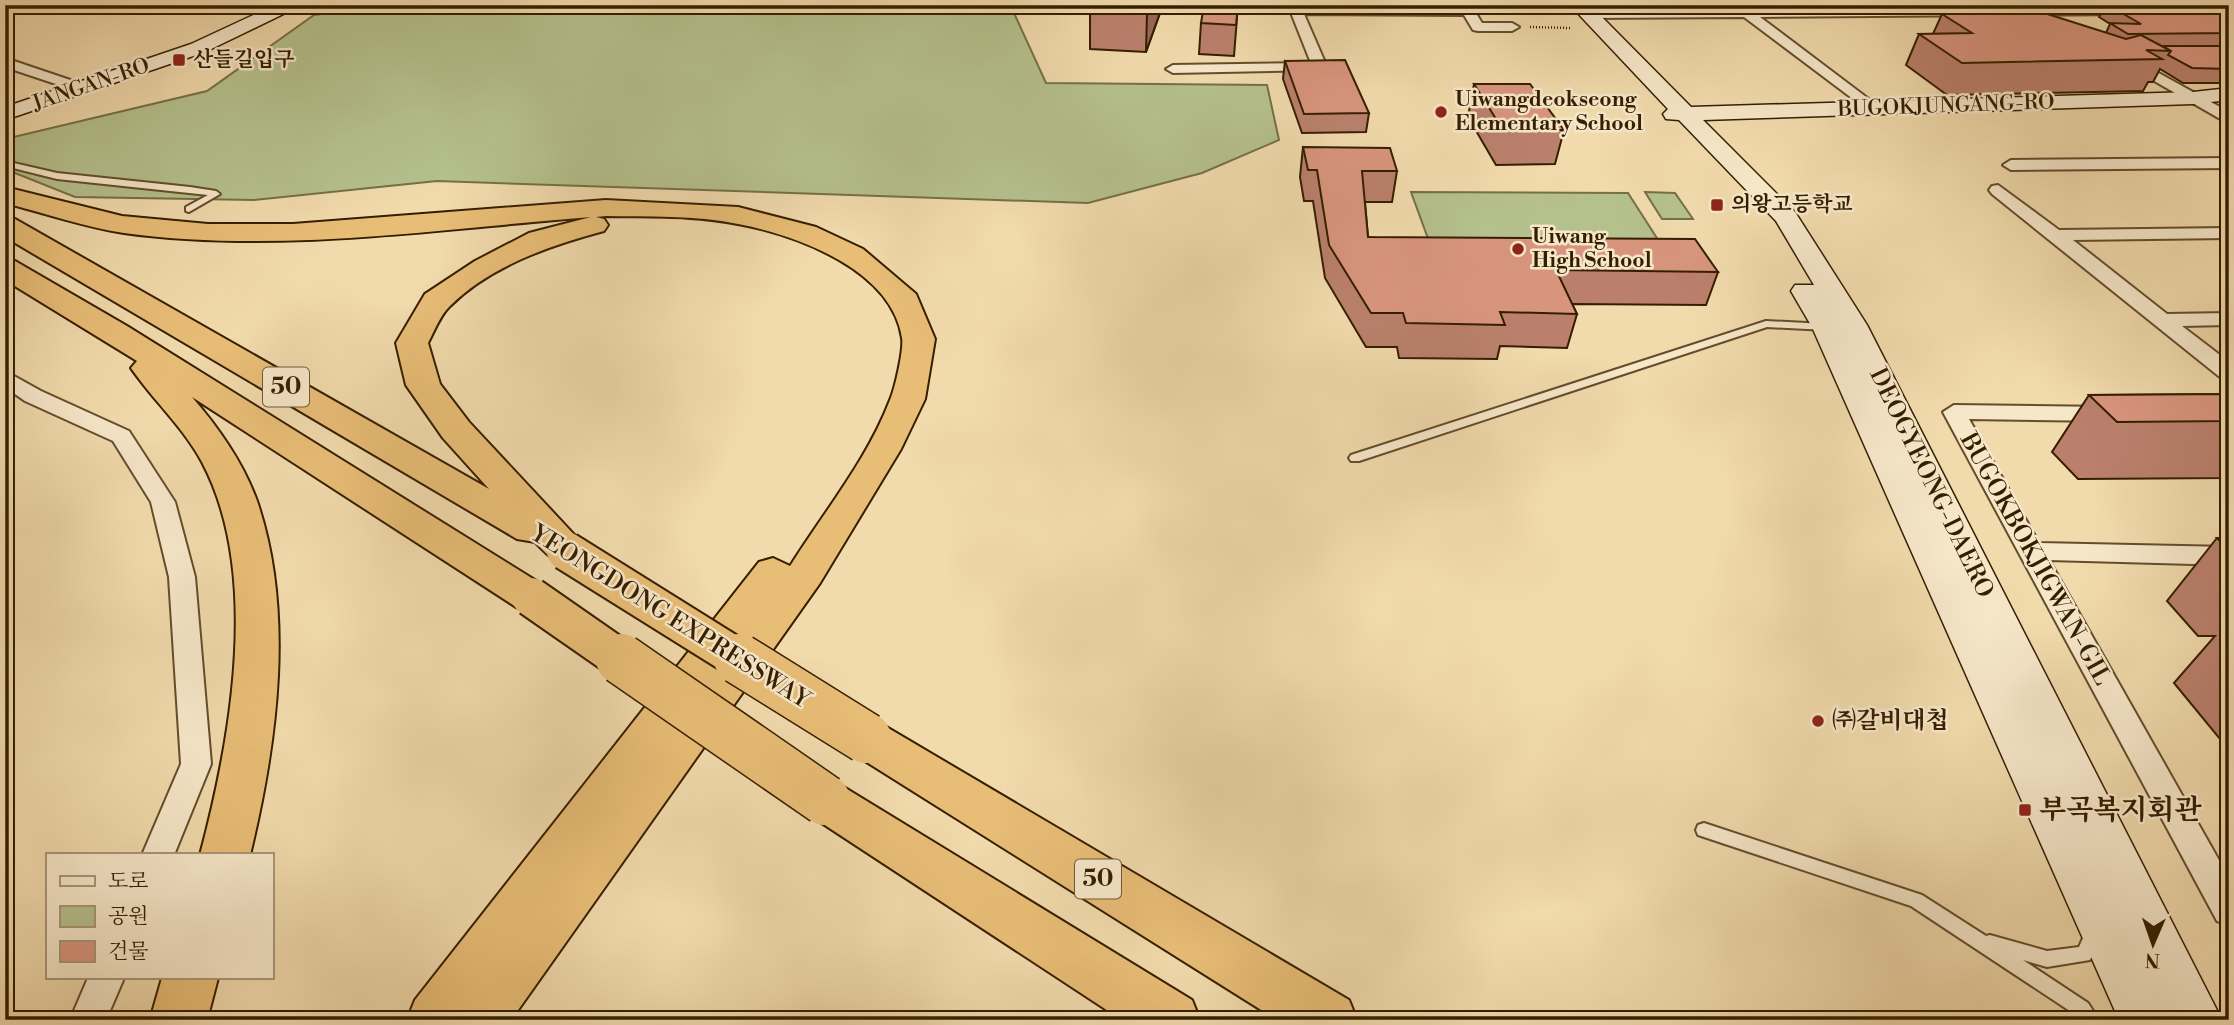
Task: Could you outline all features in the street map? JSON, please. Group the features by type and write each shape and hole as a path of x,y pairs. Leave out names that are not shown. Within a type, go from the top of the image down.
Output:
{"highway":[{"path":"5,195 122,224 208,232 293,232 397,226 501,213 606,208 668,209 738,215 806,233 853,255 901,294 919,339 908,399 883,449 806,573 477,1020"},
{"path":"435,1020 779,564 857,446 881,400 896,343 882,302 841,264 791,242 730,225 660,220 599,224 539,239 485,267 436,301 412,344 423,385 456,429 566,551"},
{"name":"YEONGDONG EXPRESSWAY","path":"5,225 566,551 866,738 1329,1020"},
{"name":"50","path":"5,267 116,333 531,597 825,800 1172,1020"},
{"path":"116,333 204,434 238,499 254,578 253,700 225,853"},
{"path":"178,1020 190,979"}],"street":[{"name":"JANGAN-RO","path":"5,114 186,53 233,33 261,16 293,5"},
{"path":"1173,69 1320,67 1295,8 1466,8 1478,27 1512,27"},
{"path":"2039,8 2064,23"},
{"path":"1575,15 1742,9 2151,10"},
{"path":"1742,9 1873,108"},
{"path":"1957,11 1996,25"},
{"name":"DEOGYEONG-DAERO","path":"1575,15 1675,114 1786,216 1853,325 2196,1020"},
{"path":"2145,53 2116,59 2156,77 2229,119"},
{"path":"7,67 80,88"},
{"name":"BUGOKJUNGANG-RO","path":"1675,114 2193,98 2229,94"},
{"name":"DEOGYEONG-DAERO","path":"1675,114 1761,217 1826,327 2145,1020"},
{"path":"2011,165 2229,163"},
{"path":"1998,190 2229,373"},
{"path":"2056,235 2229,233"},
{"path":"2163,320 2229,319"},
{"path":"5,377 33,396 121,436 163,502 182,578 196,764 159,853"},
{"name":"BUGOKBOKJIGWAN-GIL","path":"2132,414 1954,412 2229,909"},
{"path":"2030,551 2229,556"},
{"path":"88,1020 106,979"}],"lane":[{"path":"5,163 29,171 109,184 170,185 216,194 189,209"},
{"path":"1355,458 1766,324 1826,327"},
{"path":"1704,830 1916,900 2082,1009 2091,1020"},
{"path":"1979,940 2048,959 2084,954 2100,921"}],"path":[{"path":"5,14 21,5"},
{"path":"1512,27 1575,15"}],"green space":[{"path":"388,5 1026,5 1014,13 1046,83 1267,85 1279,140 1202,173 1088,203 437,181 254,200 75,197 5,169 5,139 207,91 314,15"},
{"path":"1411,192 1628,193 1662,246 1430,244"},
{"path":"1645,192 1675,193 1693,219 1662,219"}],"building":[{"path":"1092,5 1150,5 1147,14 1090,11"},
{"path":"1204,5 1238,5 1236,25 1201,23"},
{"path":"2108,5 2229,5 2229,33 2128,34 2110,23 2141,24"},
{"path":"2018,6 2126,39 2141,35 2171,51 2146,50 2162,59 1962,63 1919,34 1972,33 1942,14 2029,13"},
{"path":"2163,46 2229,46 2229,69 2192,68 2168,55 2171,51"},
{"path":"1345,60 1369,113 1304,114 1285,61"},
{"path":"1474,84 1530,84 1564,130 1503,130"},
{"path":"1303,147 1390,148 1397,171 1362,171 1368,237 1695,239 1718,272 1556,270 1577,314 1500,312 1505,325 1406,323 1403,313 1371,313 1329,245 1317,170 1308,170"},
{"path":"2229,394 2229,421 2117,422 2089,395"},
{"path":"2217,538 2229,538 2229,550"}],"place":[{"name":"산들길입구","path":"179,60"},
{"name":"Uiwangdeokseong Elementary School","path":"1441,112"},
{"name":"의왕고등학교","path":"1717,205"},
{"name":"Uiwang High School","path":"1518,249"},
{"name":"㈜갈비대첩","path":"1818,721"},
{"name":"부곡복지회관","path":"2025,810"}]}
